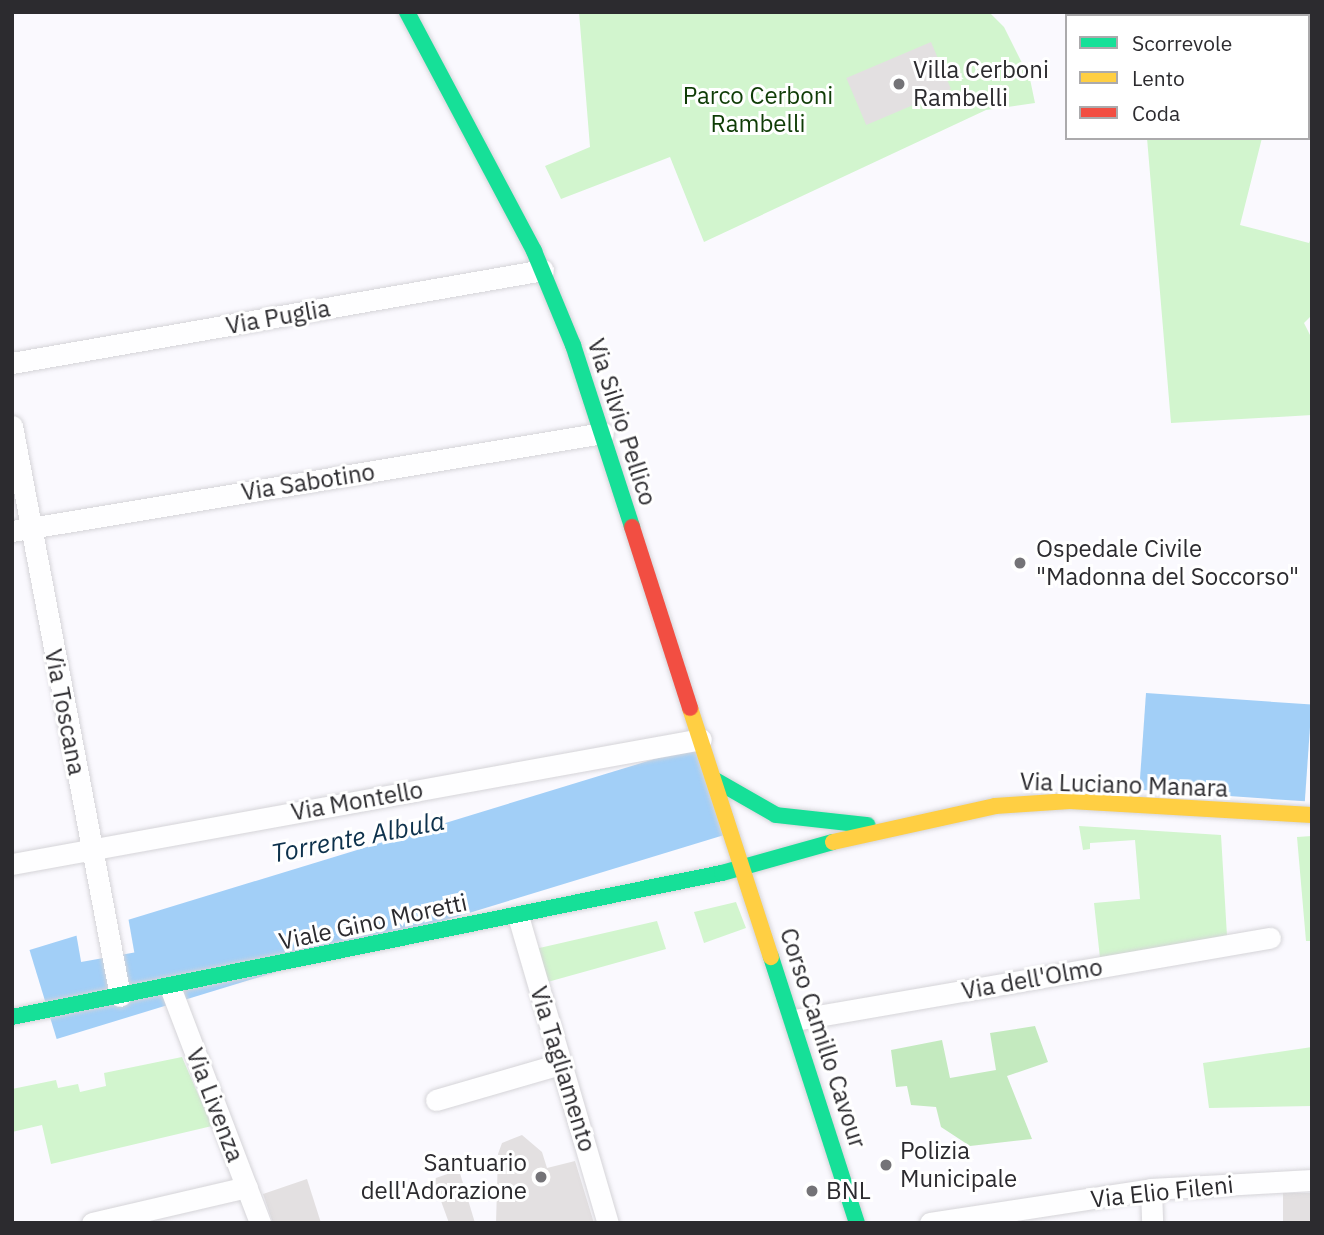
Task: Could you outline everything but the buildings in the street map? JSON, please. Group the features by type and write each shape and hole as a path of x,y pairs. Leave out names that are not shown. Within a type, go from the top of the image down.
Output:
{"main road":[{"name":"Via Silvio Pellico","path":"407,12 543,270 603,433 743,869"},
{"name":"Via Luciano Manara","path":"715,780 756,807 788,818 895,825"},
{"name":"Via Luciano Manara","path":"743,869 895,825 995,806 1050,801 1312,816"},
{"name":"Viale Gino Moretti","path":"12,1017 170,988 743,869"},
{"name":"Corso Camillo Cavour","path":"743,869 794,1020 857,1223"}],"street":[{"name":"Via Puglia","path":"12,363 543,270"},
{"name":"Via Toscana","path":"12,426 22,530 120,996"},
{"name":"Via Sabotino","path":"22,530 603,433"},
{"name":"Via Montello","path":"12,864 92,856 701,739"},
{"name":"Via Tagliamento","path":"518,916 608,1223"},
{"name":"Via dell'Olmo","path":"794,1020 1270,938"},
{"name":"Via Livenza","path":"170,988 260,1223"},
{"path":"436,1100 560,1064"},
{"name":"Via Elio Fileni","path":"930,1223 1151,1189 1312,1180"},
{"path":"92,1223 247,1187"},
{"path":"1151,1189 1152,1223"}],"green space":[{"name":"Parco Cerboni Rambelli","path":"579,12 989,12 1004,27 1030,79 1035,103 986,110 704,242 670,157 561,199 545,166 590,147"},
{"path":"1147,140 1261,140 1240,225 1309,243 1312,235 1312,315 1304,323 1312,339 1312,415 1171,423"},
{"path":"1079,826 1221,835 1227,936 1100,958 1094,903 1140,899 1135,840 1090,843 1090,849 1083,850"},
{"path":"1312,836 1312,941 1306,941 1297,837"},
{"path":"736,902 746,928 704,943 694,912"},
{"path":"657,921 666,949 544,983 535,949"},
{"path":"1035,1026 1048,1062 1007,1076 1032,1139 970,1146 941,1127 936,1107 911,1105 907,1086 896,1087 891,1050 942,1040 950,1078 996,1070 990,1033"},
{"path":"1312,1047 1312,1106 1209,1108 1203,1063"},
{"path":"182,1057 212,1126 51,1164 42,1125 12,1132 12,1089 56,1080 58,1088 78,1084 80,1092 106,1086 104,1073"}],"water":[{"path":"1146,693 1312,705 1305,801 1139,790"},
{"path":"697,746 724,835 57,1039 29,950"}],"pier":[{"path":"118,860 134,953 81,962 65,869"}],"traffic: fast":[{"path":"407,12 534,251 573,345 632,527"},
{"path":"715,780 776,815 867,825"},
{"path":"12,1017 722,873 833,842"},
{"path":"771,957 857,1223"}],"traffic: slow":[{"path":"690,708 771,957"},
{"path":"833,842 995,806 1070,801 1312,815"}],"traffic: jam":[{"path":"632,527 690,708"}],"place":[{"name":"Villa Cerboni Rambelli","path":"899,84"},
{"name":"Ospedale Civile \"Madonna del Soccorso\"","path":"1020,563"},
{"name":"Polizia Municipale","path":"886,1165"},
{"name":"Santuario dell'Adorazione","path":"541,1177"},
{"name":"BNL","path":"812,1191"}],"water label":[{"name":"Torrente Albula","path":"358,837"}]}
